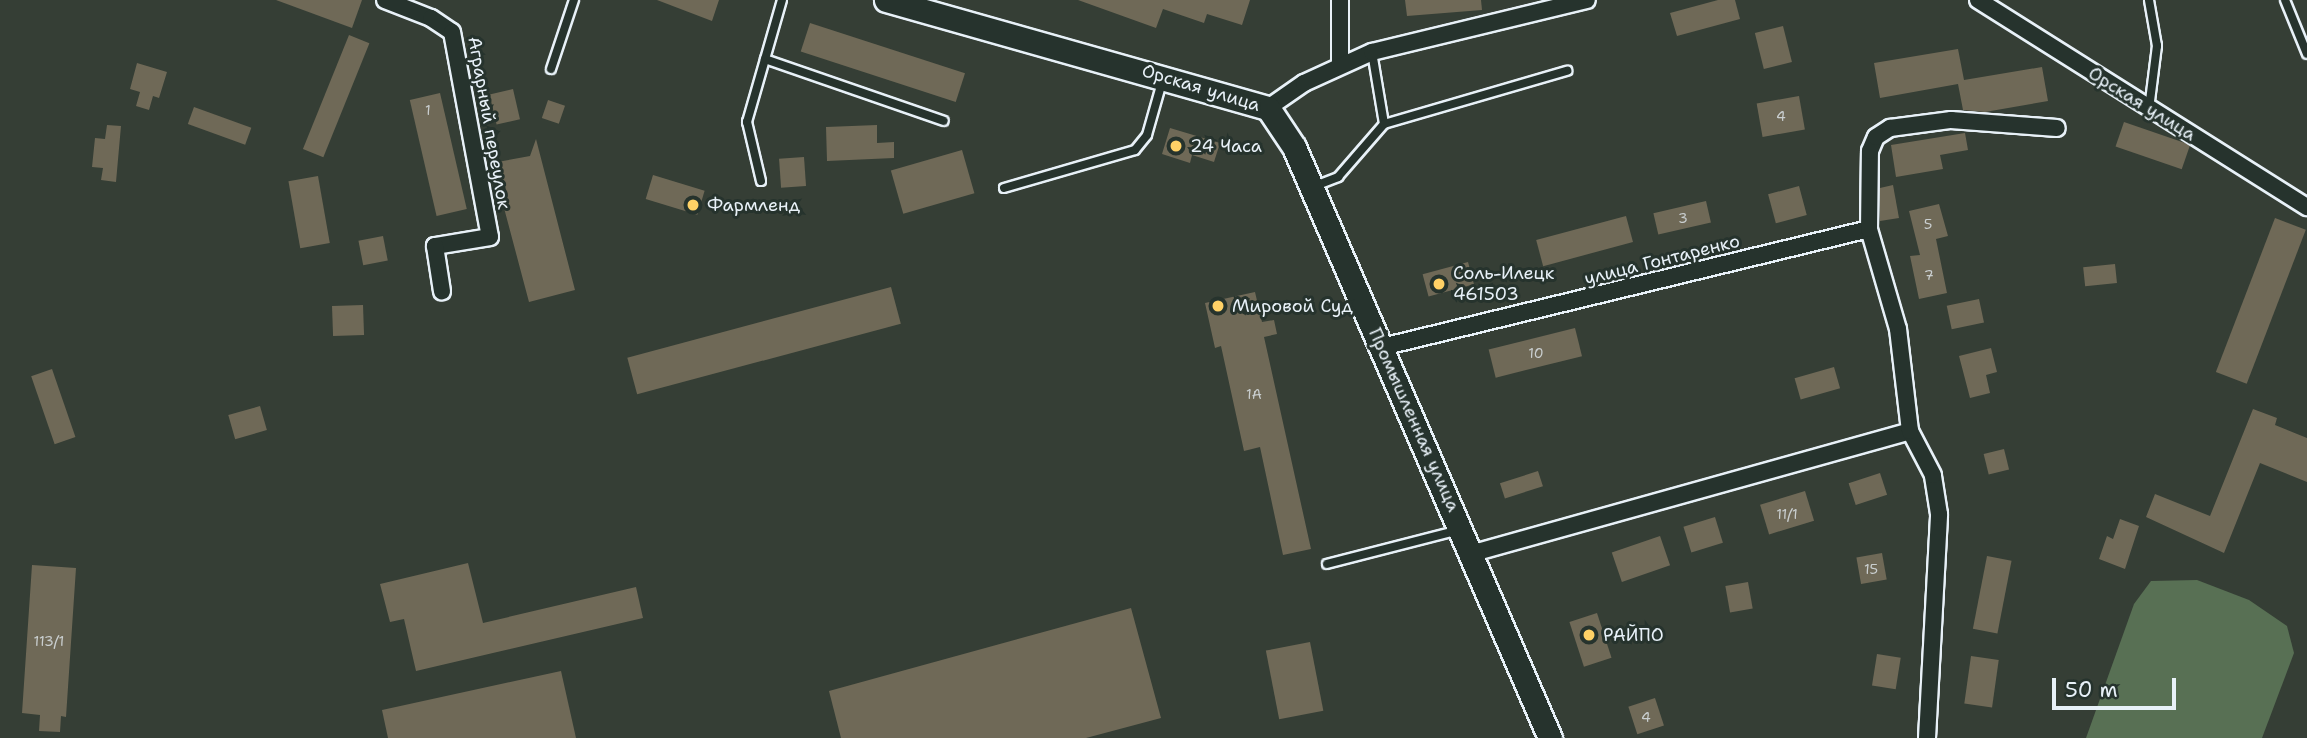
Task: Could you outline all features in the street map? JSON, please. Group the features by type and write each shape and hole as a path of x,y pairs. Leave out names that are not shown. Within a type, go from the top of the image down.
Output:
{"street":[{"name":"Аграрный переулок","path":"385,0 431,18 452,32 490,237 435,246 442,291"},
{"name":"Орская улица","path":"886,0 1164,76 1268,108 1340,65 1372,52 1587,0"},
{"path":"1340,0 1340,65"},
{"name":"Орская улица","path":"1978,0 2307,207"},
{"name":"Промышленная улица","path":"1268,108 1294,148 1312,187 1550,738"},
{"path":"1927,738 1939,514 1933,475 1910,431 1898,329 1869,229 1867,166 1875,137 1890,128 1951,120 2057,128"},
{"name":"улица Гонтаренко","path":"1382,347 1869,229"},
{"path":"1470,554 1910,431"}],"lane":[{"path":"551,69 574,0"},
{"path":"761,181 747,122 782,0"},
{"path":"2149,0 2157,46 2149,109"},
{"path":"2285,0 2307,54"},
{"path":"1372,52 1384,124"},
{"path":"765,59 944,121"},
{"path":"1312,187 1338,177 1384,124 1567,71"},
{"path":"1004,188 1135,150 1147,135 1164,76"},
{"path":"1327,564 1461,529"}],"green space":[{"path":"2197,580 2249,600 2287,626 2294,653 2262,738 2086,738 2134,604 2151,581"}],"building":[{"path":"276,0 362,0 352,28"},
{"path":"657,0 719,0 712,21"},
{"path":"1078,0 1250,0 1242,25 1207,14 1204,23 1163,9 1156,28"},
{"path":"1405,0 1481,0 1482,10 1407,16"},
{"path":"1718,0 1735,0 1740,19 1677,36 1670,13"},
{"path":"810,23 965,73 956,102 801,52"},
{"path":"1783,26 1792,62 1764,69 1755,33"},
{"path":"349,35 369,43 323,157 303,149"},
{"path":"1958,49 1964,80 2042,67 2048,101 1985,112 1963,110 1958,84 1880,98 1874,63"},
{"path":"137,63 167,72 159,98 153,96 149,110 136,106 140,92 130,89"},
{"path":"513,89 520,119 497,125 490,94"},
{"path":"440,93 467,209 437,216 410,100"},
{"path":"1799,96 1805,129 1763,137 1757,103"},
{"path":"548,100 565,106 559,124 542,118"},
{"path":"194,107 251,128 245,145 188,124"},
{"path":"2124,122 2190,145 2182,169 2116,147"},
{"path":"107,125 121,126 116,182 101,180 103,168 92,167 95,138 105,139"},
{"path":"877,125 877,143 894,142 894,158 827,161 826,127"},
{"path":"1170,128 1220,143 1214,162 1192,155 1190,163 1162,154"},
{"path":"1965,133 1968,150 1940,155 1943,169 1896,177 1891,145"},
{"path":"536,139 575,290 529,302 492,163 530,156"},
{"path":"962,150 974,193 903,214 891,170"},
{"path":"804,157 806,186 781,188 779,159"},
{"path":"653,175 705,191 697,215 646,199"},
{"path":"318,176 330,243 300,248 288,181"},
{"path":"1893,185 1899,218 1880,221 1880,188"},
{"path":"1799,186 1807,215 1776,223 1768,194"},
{"path":"1706,201 1711,222 1658,235 1653,213"},
{"path":"1939,204 1948,236 1936,239 1947,293 1919,299 1910,256 1920,255 1909,211"},
{"path":"1626,216 1633,242 1543,266 1536,240"},
{"path":"2275,218 2306,230 2247,384 2216,372"},
{"path":"383,236 388,261 363,265 358,241"},
{"path":"1468,262 1474,284 1429,296 1423,274"},
{"path":"2115,264 2117,283 2085,286 2083,267"},
{"path":"891,287 901,324 637,394 627,358"},
{"path":"1255,292 1262,322 1274,320 1277,334 1264,337 1311,549 1283,555 1260,447 1244,451 1221,346 1215,348 1205,303"},
{"path":"1979,299 1984,322 1952,329 1947,306"},
{"path":"363,305 364,335 333,336 332,306"},
{"path":"1575,328 1582,356 1496,378 1489,350"},
{"path":"1991,348 1997,372 1986,375 1990,393 1970,398 1959,356"},
{"path":"1834,367 1840,388 1801,399 1795,378"},
{"path":"52,369 75,437 55,444 31,376"},
{"path":"260,406 267,430 235,439 228,415"},
{"path":"2253,409 2277,418 2275,425 2307,438 2307,482 2260,463 2224,553 2146,517 2155,494 2210,516"},
{"path":"2004,449 2009,469 1989,474 1984,454"},
{"path":"1538,471 1543,486 1505,499 1500,483"},
{"path":"1880,473 1887,495 1856,505 1849,483"},
{"path":"1805,491 1814,521 1769,534 1760,505"},
{"path":"1715,517 1723,543 1691,552 1683,527"},
{"path":"2120,519 2139,526 2125,569 2099,559 2107,536 2113,539"},
{"path":"1660,536 1670,565 1622,582 1612,553"},
{"path":"1882,553 1887,580 1861,584 1856,558"},
{"path":"1987,556 2012,561 1997,633 1973,629"},
{"path":"468,563 483,623 636,587 643,618 416,671 404,619 390,622 380,584"},
{"path":"32,565 76,568 66,717 61,716 60,732 39,731 40,715 22,713"},
{"path":"1748,582 1753,609 1730,613 1725,586"},
{"path":"1131,608 1161,718 1086,738 841,738 829,691"},
{"path":"1597,613 1612,658 1584,667 1569,622"},
{"path":"1310,642 1323,711 1279,719 1266,651"},
{"path":"1877,654 1901,658 1896,689 1872,686"},
{"path":"1971,656 1999,660 1992,707 1964,704"},
{"path":"561,671 576,738 388,738 382,710"},
{"path":"1655,698 1664,726 1637,734 1628,707"}],"place":[{"name":"24 Часа","path":"1176,146"},
{"name":"Фармленд","path":"693,205"},
{"name":"Соль-Илецк 461503","path":"1439,284"},
{"name":"Мировой Суд","path":"1218,306"},
{"name":"РАЙПО","path":"1589,635"}]}
